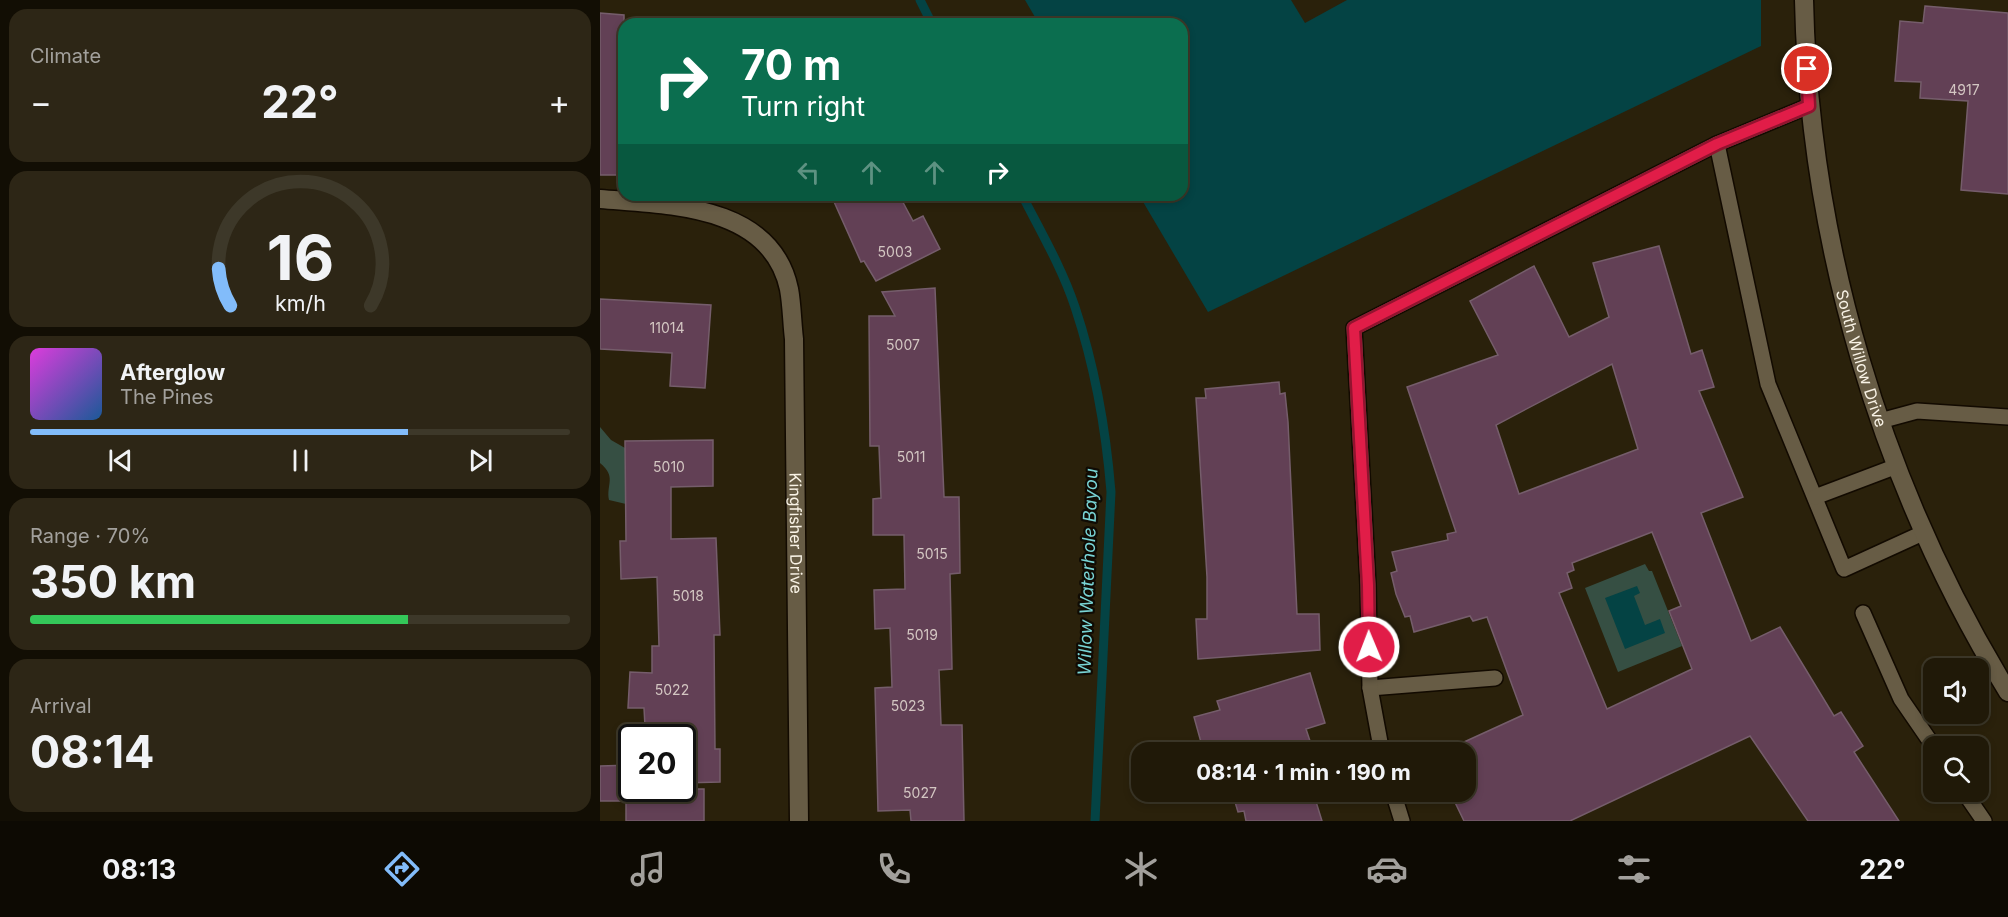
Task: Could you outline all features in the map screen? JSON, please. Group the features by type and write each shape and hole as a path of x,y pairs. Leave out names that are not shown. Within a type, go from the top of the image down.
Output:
{"street":[{"name":"South Willow Drive","path":"1804,0 1809,106 1840,278 1861,364 1896,466 1925,532 1977,638 2008,690"},
{"name":"Kingfisher Drive","path":"600,200 690,207 736,220 772,250 789,287 794,339 799,821"}],"lane":[{"path":"1380,742 1370,688 1368,585 1354,328 1717,144 1809,106"},
{"path":"1717,144 1768,384 1844,569 1925,532"},
{"path":"1880,421 1917,411 2008,417"},
{"path":"1815,497 1896,466"},
{"path":"1863,613 1901,699 1926,736"},
{"path":"1370,688 1495,678"},
{"path":"1396,802 1402,821"},
{"path":"1971,802 1984,821"}],"green space":[{"path":"600,427 611,440 625,448 626,504 609,500 610,477 600,463"},
{"path":"1645,564 1649,571 1652,571 1682,646 1618,672 1585,588"}],"water":[{"path":"1025,0 1291,0 1305,23 1347,0 1761,0 1761,46 1208,312 1143,201 1188,201 1188,18 1036,18"},
{"path":"1637,586 1640,593 1634,596 1645,625 1660,619 1665,633 1625,649 1605,598"}],"building":[{"path":"1925,6 2008,13 2008,194 1961,190 1968,101 1920,98 1921,82 1895,81 1900,21 1923,23"},
{"path":"600,13 624,15 624,18 618,18 618,175 600,175"},
{"path":"834,201 902,201 913,221 923,216 940,249 876,281 864,261 861,262"},
{"path":"1659,246 1691,354 1702,350 1714,387 1699,391 1743,497 1701,513 1751,641 1780,627 1834,716 1841,712 1863,746 1854,752 1899,821 1808,821 1750,736 1570,821 1464,821 1455,802 1476,802 1476,742 1464,742 1523,715 1487,617 1473,621 1470,616 1414,632 1410,616 1405,617 1396,594 1391,573 1397,571 1392,552 1448,540 1447,534 1456,532 1407,387 1498,355 1470,301 1534,266 1569,337 1609,317 1593,263","holes":["1612,364 1638,449 1519,494 1496,425","1652,532 1681,606 1669,611 1692,669 1607,709 1559,593 1572,588 1567,573 1574,570 1572,563"]},
{"path":"935,288 944,497 959,497 960,573 950,574 952,669 939,670 941,725 962,725 964,821 911,821 910,810 878,811 875,688 892,687 890,628 875,629 874,590 905,589 904,535 873,535 873,499 881,498 879,446 870,446 869,316 895,316 882,292"},
{"path":"600,299 711,305 705,388 670,386 672,353 600,349"},
{"path":"1279,382 1280,394 1285,393 1288,422 1297,614 1319,614 1320,650 1198,659 1196,619 1207,619 1207,577 1196,398 1206,398 1205,389"},
{"path":"713,440 713,486 671,487 671,539 716,538 720,635 714,635 715,749 720,749 720,782 696,783 696,724 645,724 644,708 628,708 630,672 652,673 652,646 659,646 657,577 621,579 620,541 626,541 625,441"},
{"path":"1310,673 1325,723 1306,729 1310,742 1201,742 1194,717 1220,710 1217,701"},
{"path":"618,765 618,801 600,801 600,766"},
{"path":"696,789 704,789 704,821 626,821 626,802 696,802"},
{"path":"1235,802 1316,802 1322,821 1246,821 1244,811 1238,812"}],"waterway":[{"name":"Willow Waterhole Bayou","path":"920,0 929,18"},
{"name":"Willow Waterhole Bayou","path":"1025,201 1058,264 1075,307 1094,376 1109,469 1111,492 1095,821"}],"route":[{"path":"1369,647 1368,585 1354,328 1717,144 1809,106 1807,69"}]}
